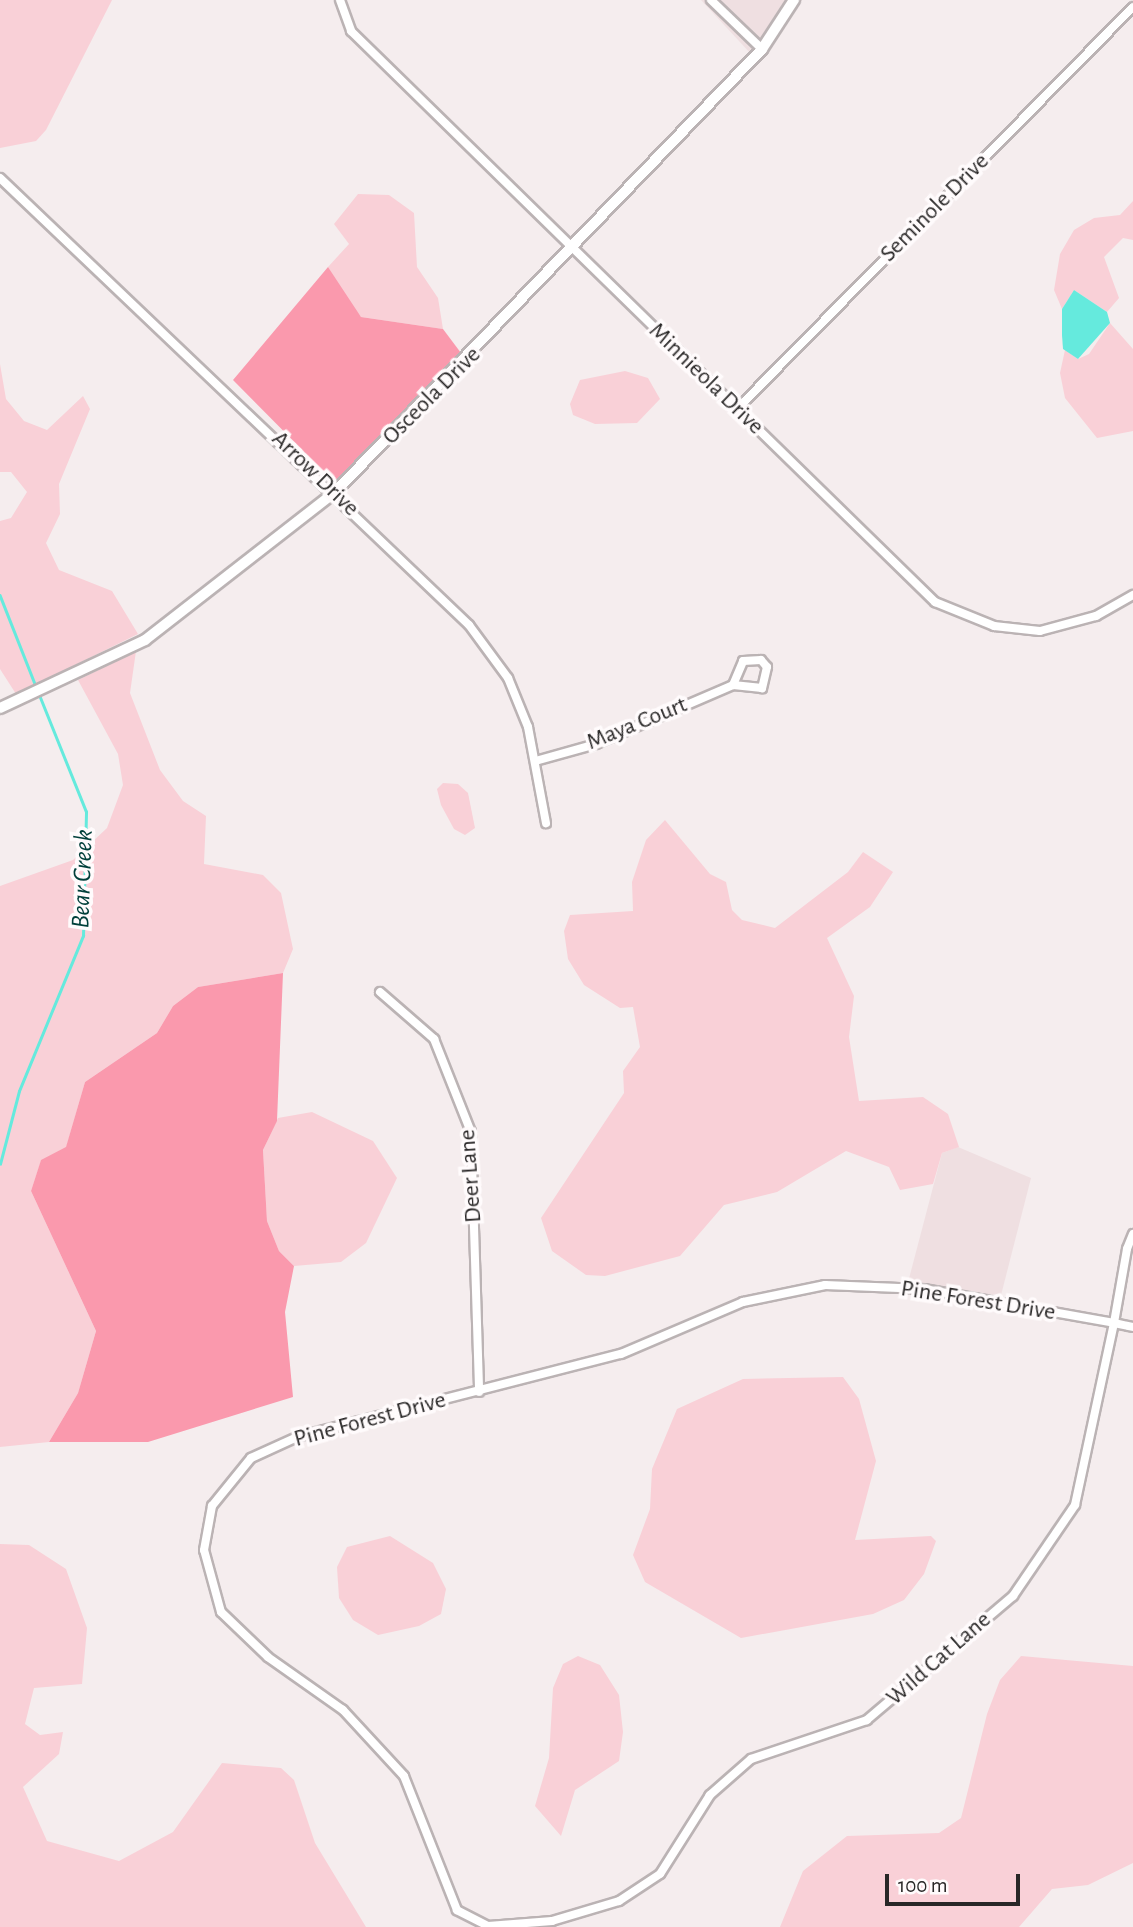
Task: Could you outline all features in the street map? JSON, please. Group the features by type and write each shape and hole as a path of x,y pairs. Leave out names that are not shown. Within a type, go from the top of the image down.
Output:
{"street":[{"name":"Minnieola Drive","path":"340,0 351,31 572,252 934,602 994,626 1040,631 1097,616 1133,595"},
{"path":"711,0 762,48"},
{"name":"Osceola Drive","path":"0,708 145,640 335,492 572,252 762,48 794,0"},
{"name":"Seminole Drive","path":"737,409 1133,7"},
{"name":"Arrow Drive","path":"0,178 335,492 469,625 508,678 539,760 546,823"},
{"name":"Maya Court","path":"539,760 596,744 733,685 762,688 767,667 761,660 743,661 733,685"},
{"name":"Deer Lane","path":"380,992 434,1039 471,1132 479,1392"},
{"name":"Wild Cat Lane","path":"552,1924 619,1902 660,1874 710,1795 751,1759 867,1720 1013,1596 1075,1505 1133,1234"},
{"name":"Pine Forest Drive","path":"552,1924 488,1926 457,1910 404,1776 343,1710 268,1657 221,1612 204,1550 212,1506 251,1458 297,1437 621,1354 743,1301 825,1286 924,1289 1133,1327"}],"shaded area":[{"path":"0,0 112,0 46,130 36,141 0,148"},
{"path":"701,0 788,0 751,54"},
{"path":"358,194 389,195 414,213 417,267 438,298 443,329 361,317 342,295 328,267 349,244 334,224"},
{"path":"1133,201 1133,240 1123,238 1104,257 1119,298 1107,312 1074,290 1062,309 1054,290 1060,254 1074,230 1094,218 1120,215"},
{"path":"328,267 361,317 443,329 464,357 336,484 233,380"},
{"path":"1110,323 1133,349 1133,431 1097,438 1065,398 1060,373 1065,350 1078,359 1089,354"},
{"path":"0,364 6,399 24,421 47,430 83,396 90,409 59,484 60,514 46,543 59,570 112,591 138,634 16,694 0,669 0,521 11,518 27,492 11,472 0,472"},
{"path":"625,371 648,378 660,399 637,423 595,424 573,415 570,404 580,380"},
{"path":"136,651 130,693 160,770 183,801 206,816 204,864 263,875 281,893 293,949 283,973 198,987 173,1006 157,1033 85,1082 66,1148 41,1161 31,1191 96,1331 78,1393 49,1442 0,1447 0,886 73,860 107,828 123,785 118,754 78,680"},
{"path":"443,783 458,784 468,793 475,828 465,835 454,829 441,805 437,789"},
{"path":"665,820 710,874 726,882 732,910 742,920 775,928 848,872 863,852 893,872 870,907 827,938 854,996 849,1037 859,1101 923,1097 948,1114 959,1147 942,1153 933,1184 900,1190 889,1167 846,1151 777,1192 724,1205 680,1256 605,1276 586,1275 552,1251 541,1218 624,1093 623,1071 640,1047 633,1007 620,1008 584,985 568,959 564,931 570,915 633,911 632,882 646,840"},
{"path":"283,973 277,1121 263,1150 267,1221 279,1251 294,1266 285,1312 293,1397 148,1442 49,1442 78,1393 96,1331 31,1191 41,1160 66,1147 85,1082 157,1033 173,1006 198,987"},
{"path":"312,1112 373,1141 397,1178 366,1243 341,1262 294,1266 279,1251 267,1221 263,1150 278,1118"},
{"path":"958,1147 1031,1178 998,1307 906,1290 942,1153"},
{"path":"843,1377 859,1399 876,1461 855,1540 931,1536 936,1541 924,1574 904,1600 873,1614 741,1638 645,1582 633,1555 650,1509 652,1469 677,1409 743,1379"},
{"path":"390,1536 433,1563 446,1589 441,1614 419,1626 378,1635 353,1620 339,1598 337,1567 347,1547"},
{"path":"0,1544 29,1545 66,1569 87,1628 82,1684 34,1688 25,1724 40,1735 63,1732 59,1754 23,1787 47,1841 119,1861 173,1832 222,1763 281,1768 294,1780 315,1843 366,1927 0,1927"},
{"path":"578,1656 600,1665 619,1695 623,1732 619,1761 575,1790 561,1836 535,1806 549,1758 553,1688 563,1664"},
{"path":"1021,1656 1133,1666 1133,1863 1088,1885 1052,1889 1019,1927 780,1927 803,1871 847,1836 939,1833 961,1818 987,1714 1000,1680"}],"water":[{"path":"1074,290 1107,312 1110,323 1078,359 1063,349 1062,335 1062,309"}],"waterway":[{"name":"Bear Creek","path":"0,595 37,689"},
{"name":"Bear Creek","path":"0,1164 19,1091 83,936 86,812 39,695"}]}
